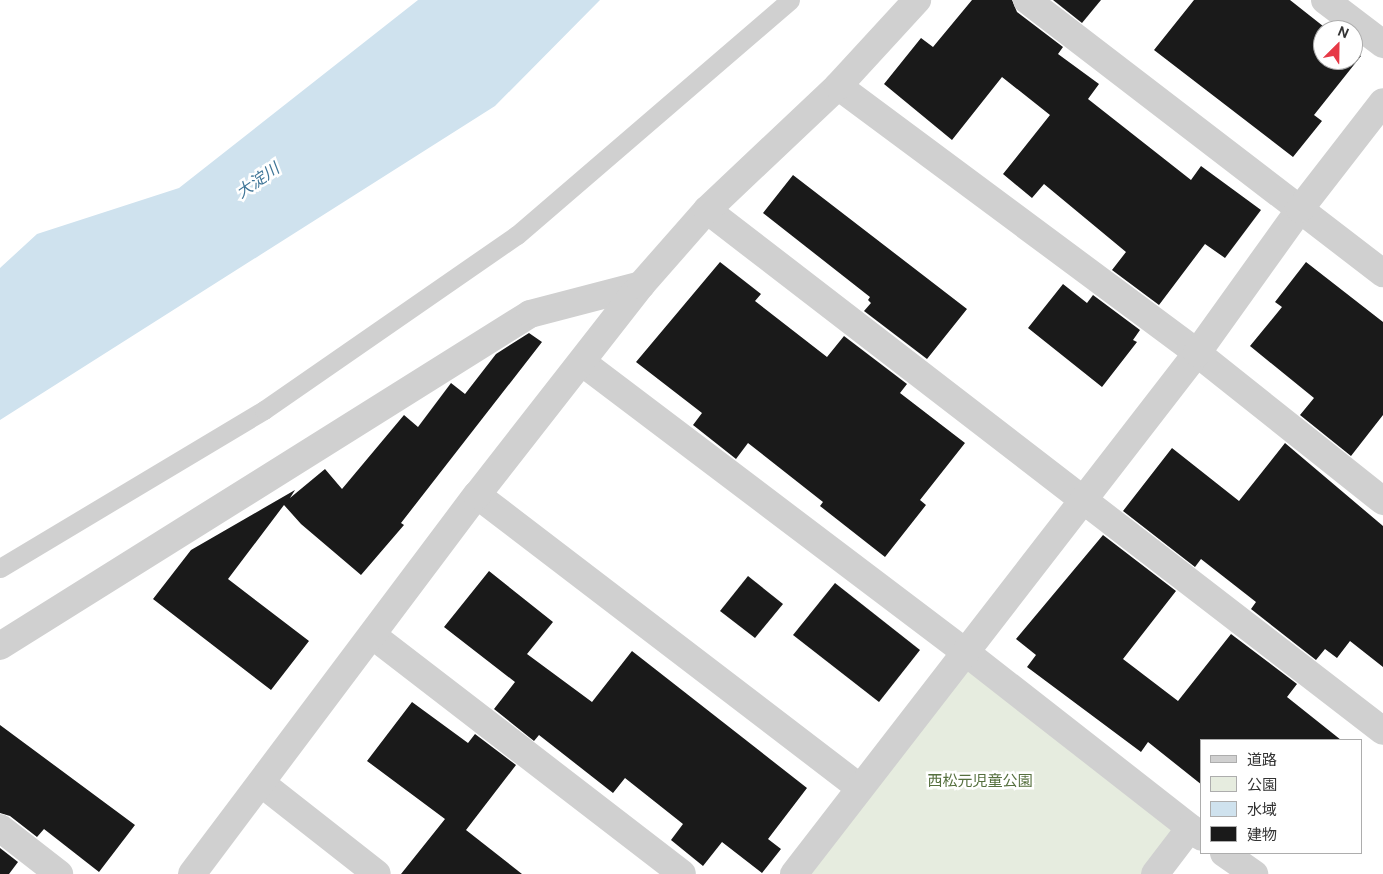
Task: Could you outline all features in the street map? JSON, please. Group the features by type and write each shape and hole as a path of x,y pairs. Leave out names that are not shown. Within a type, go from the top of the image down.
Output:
{"street":[{"path":"192,874 477,495 583,363 641,285 707,210 838,86 917,0"},
{"path":"1027,0 1383,274"},
{"path":"1326,0 1383,44"},
{"path":"838,86 1197,353 1383,501"},
{"path":"794,874 1083,497 1197,353 1300,209 1383,102"},
{"path":"707,210 1083,497 1383,731"},
{"path":"0,646 530,314 641,285"},
{"path":"583,363 964,651 1196,833 1155,874"},
{"path":"477,495 860,788"},
{"path":"372,635 682,874"},
{"path":"261,784 377,874"},
{"path":"0,828 59,874"},
{"path":"1225,854 1254,874"}],"lane":[{"path":"0,568 264,410 517,235 790,0"}],"green space":[{"name":"西松元児童公園","path":"964,651 1190,828 1155,874 794,874"}],"water":[{"name":"大淀川","path":"418,0 600,0 495,106 0,420 0,268 37,234 179,188"}],"building":[{"path":"972,0 1012,0 1017,12 1063,47 1058,54 1099,84 1088,99 1191,180 1201,166 1261,210 1225,258 1205,244 1159,305 1112,270 1126,252 1044,184 1032,198 1003,174 1050,115 1002,77 952,140 884,84 921,38 933,47"},
{"path":"1053,0 1101,0 1082,23"},
{"path":"1194,0 1290,0 1315,20 1313,20 1313,70 1350,70 1314,115 1322,121 1293,157 1154,50"},
{"path":"793,175 967,309 927,359 864,311 871,303 868,300 870,297 763,213"},
{"path":"720,262 761,294 755,301 827,357 844,336 907,384 900,393 965,443 920,500 926,505 885,557 820,506 823,502 748,443 736,459 693,425 702,413 636,362"},
{"path":"1306,262 1383,322 1383,415 1351,456 1300,415 1314,398 1250,346 1282,307 1275,302"},
{"path":"1063,284 1087,303 1093,295 1140,330 1133,340 1137,342 1102,387 1028,328"},
{"path":"529,333 542,342 401,523 404,525 361,575 301,524 284,505 228,579 309,641 271,690 153,599 191,550 295,490 290,498 325,469 342,489 404,415 418,427 451,383 465,394 496,354"},
{"path":"1285,443 1383,526 1383,667 1350,641 1337,658 1325,649 1316,660 1251,609 1256,602 1201,559 1195,567 1123,511 1172,448 1239,501"},
{"path":"1103,535 1176,591 1123,659 1178,701 1231,634 1297,684 1287,697 1340,739 1200,739 1200,783 1148,742 1141,752 1027,667 1036,655 1016,639"},
{"path":"489,571 553,622 527,654 592,702 632,651 807,788 768,839 781,849 762,873 722,842 703,866 671,840 683,824 625,778 613,793 539,735 534,741 494,709 515,682 444,627"},
{"path":"748,576 783,604 755,638 720,611"},
{"path":"835,583 920,650 879,702 793,635"},
{"path":"412,702 468,743 475,734 516,765 466,830 522,874 401,874 445,819 367,761"},
{"path":"0,725 135,825 99,872 44,829 37,837 10,816 0,813"},
{"path":"0,848 18,862 9,874 0,874"}]}
